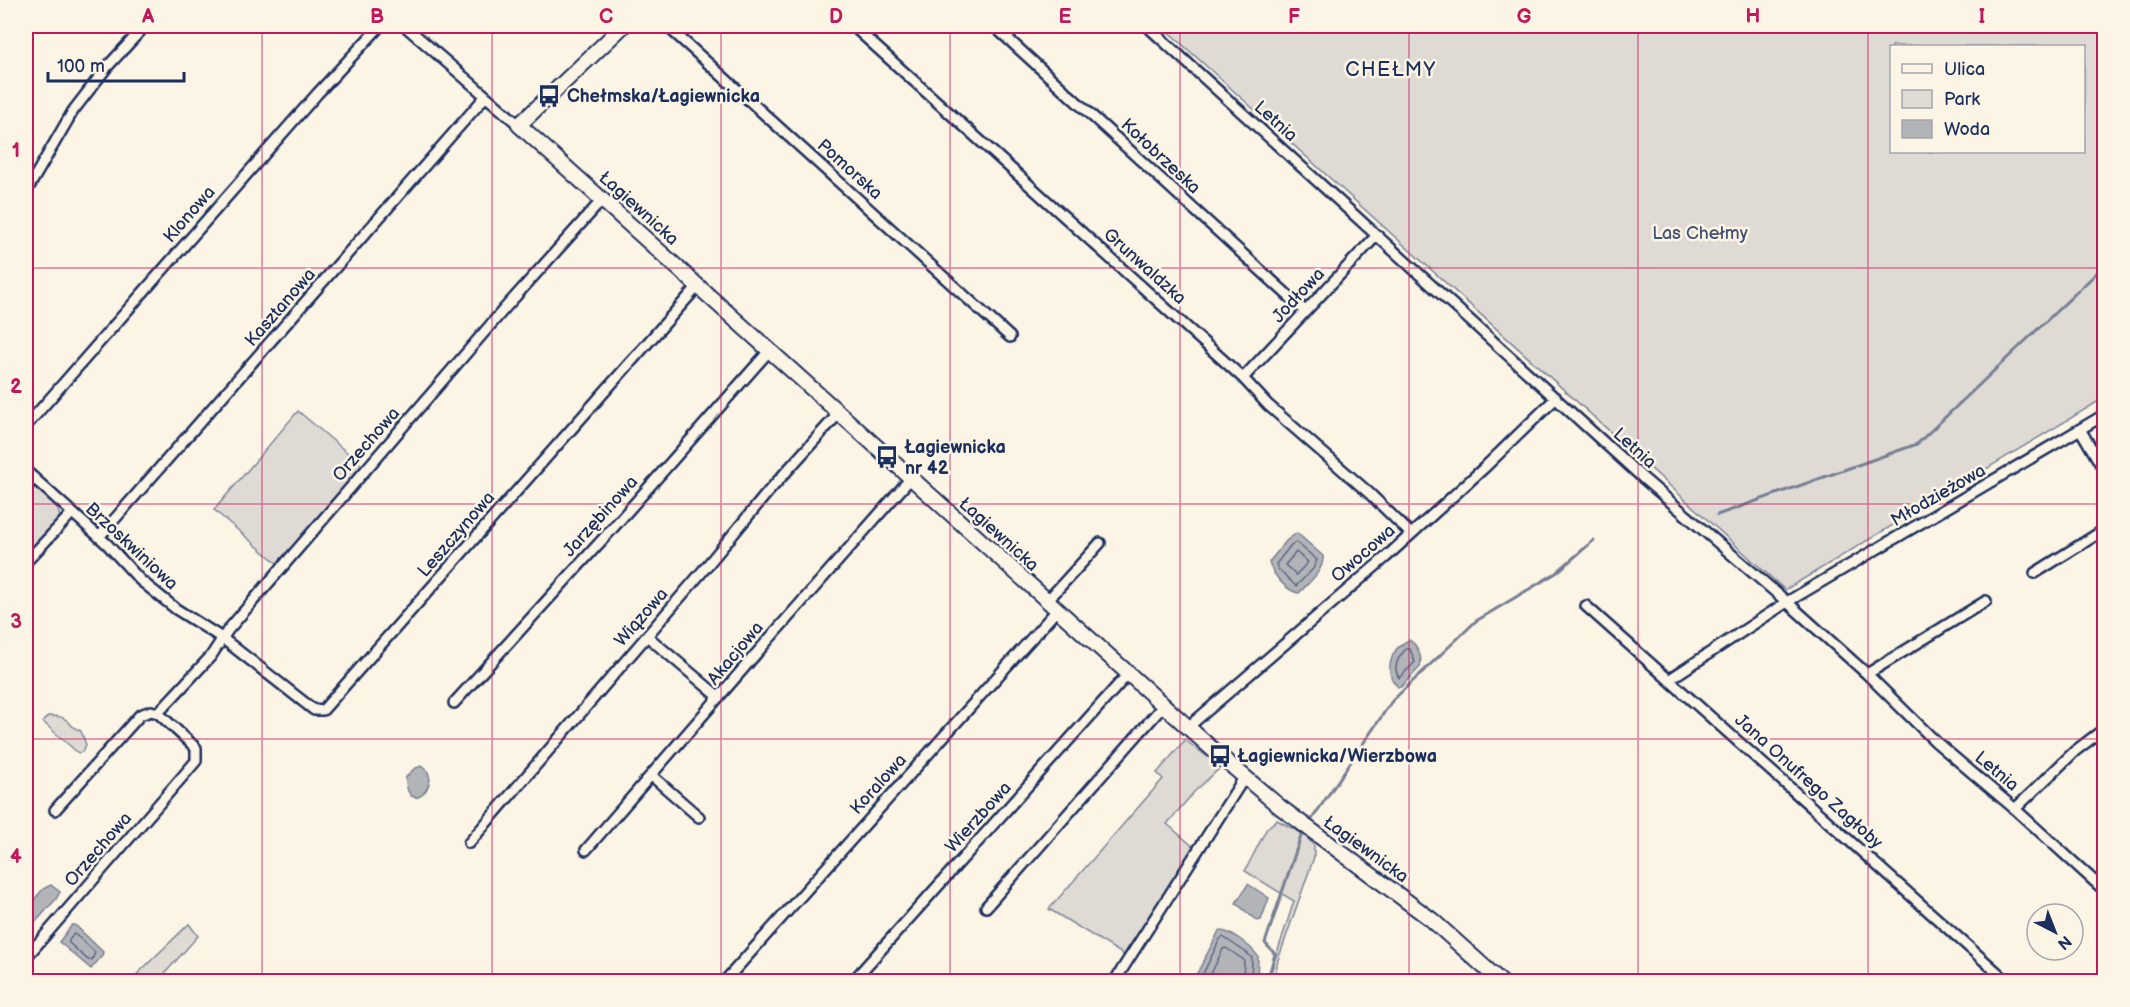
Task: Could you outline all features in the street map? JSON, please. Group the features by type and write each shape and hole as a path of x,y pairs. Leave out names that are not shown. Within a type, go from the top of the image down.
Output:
{"street":[{"path":"26,192 73,111 106,68 145,26"},
{"name":"Klonowa","path":"26,426 317,94 380,26"},
{"name":"Łagiewnicka","path":"405,26 603,200 1244,778 1432,920 1501,981"},
{"path":"519,125 623,26"},
{"name":"Pomorska","path":"667,26 1010,337"},
{"name":"Grunwaldzka","path":"853,26 1243,378 1268,405 1369,493 1411,534"},
{"name":"Kołobrzeska","path":"994,26 1305,311"},
{"name":"Letnia","path":"1147,26 1644,479 1787,602 1867,674 1936,742 2015,809 2104,890"},
{"name":"Kasztanowa","path":"99,537 485,97"},
{"name":"Orzechowa","path":"158,713 216,651 222,638 505,308 603,200"},
{"name":"Jodłowa","path":"1243,378 1377,236"},
{"name":"Leszczynowa","path":"222,638 314,710 326,708 698,286"},
{"name":"Jarzębinowa","path":"454,703 612,530 770,351"},
{"name":"Owocowa","path":"1188,728 1411,534 1484,468 1556,398"},
{"name":"Wiązowa","path":"469,843 768,492 839,413"},
{"name":"Młodzieżowa","path":"1670,679 1787,602 2104,415"},
{"path":"2079,429 2104,470"},
{"name":"Brzoskwiniowa","path":"26,471 99,537 140,580 167,602 222,638"},
{"path":"26,488 34,478"},
{"name":"Akacjowa","path":"586,850 911,478"},
{"path":"26,562 72,513"},
{"path":"2035,573 2104,530"},
{"path":"1052,605 1100,543"},
{"path":"1867,674 1986,601"},
{"name":"Koralowa","path":"724,981 1052,605"},
{"name":"Jana Onufrego Zagłoby","path":"1586,606 2008,981"},
{"path":"647,636 719,697"},
{"name":"Wierzbowa","path":"852,981 1128,674"},
{"path":"986,908 1163,706"},
{"name":"Orzechowa","path":"29,954 196,761 196,748 158,713 151,711 140,715 55,810"},
{"path":"2015,809 2075,751 2104,729"},
{"path":"652,776 699,817"},
{"path":"1114,981 1244,778"}],"green space":[{"name":"Las Chełmy","path":"1162,26 2104,26 2104,398 1785,590"},
{"path":"298,411 362,465 278,564 214,510"},
{"path":"34,486 52,501 58,510 61,523 26,558 26,491"},
{"path":"48,716 61,717 81,731 86,745 82,752 78,753 43,722"},
{"path":"1185,740 1221,767 1194,792 1167,824 1196,849 1124,955 1049,909 1163,779 1157,773"},
{"path":"1277,820 1305,835 1314,846 1314,857 1278,960 1274,981 1268,981 1294,901 1245,871 1267,828"},
{"path":"189,924 198,936 158,981 130,981"}],"water":[{"path":"1297,533 1323,556 1321,567 1299,593 1289,589 1281,582 1269,562 1287,540"},
{"path":"1409,640 1419,652 1420,667 1401,687 1398,687 1391,675 1391,661 1397,649"},
{"path":"421,766 428,772 430,780 424,793 415,797 408,792 406,777"},
{"path":"1248,884 1269,898 1261,920 1257,921 1236,903"},
{"path":"51,885 60,892 26,933 26,909 43,889"},
{"path":"72,925 75,925 103,952 91,969 59,942"},
{"path":"1219,931 1235,936 1258,956 1257,981 1193,981"}],"waterway":[{"path":"1717,515 1917,444 2104,266"},
{"path":"1308,825 1392,701 1476,621 1556,573 1594,540"},
{"path":"1267,982 1275,954 1265,943 1305,830"}],"place":[{"name":"Chełmska/Łagiewnicka","path":"549,96"},
{"name":"Łagiewnicka nr 42","path":"887,457"},
{"name":"Łagiewnicka/Wierzbowa","path":"1220,756"}],"district":[{"name":"CHEŁMY","path":"1391,69"}]}
